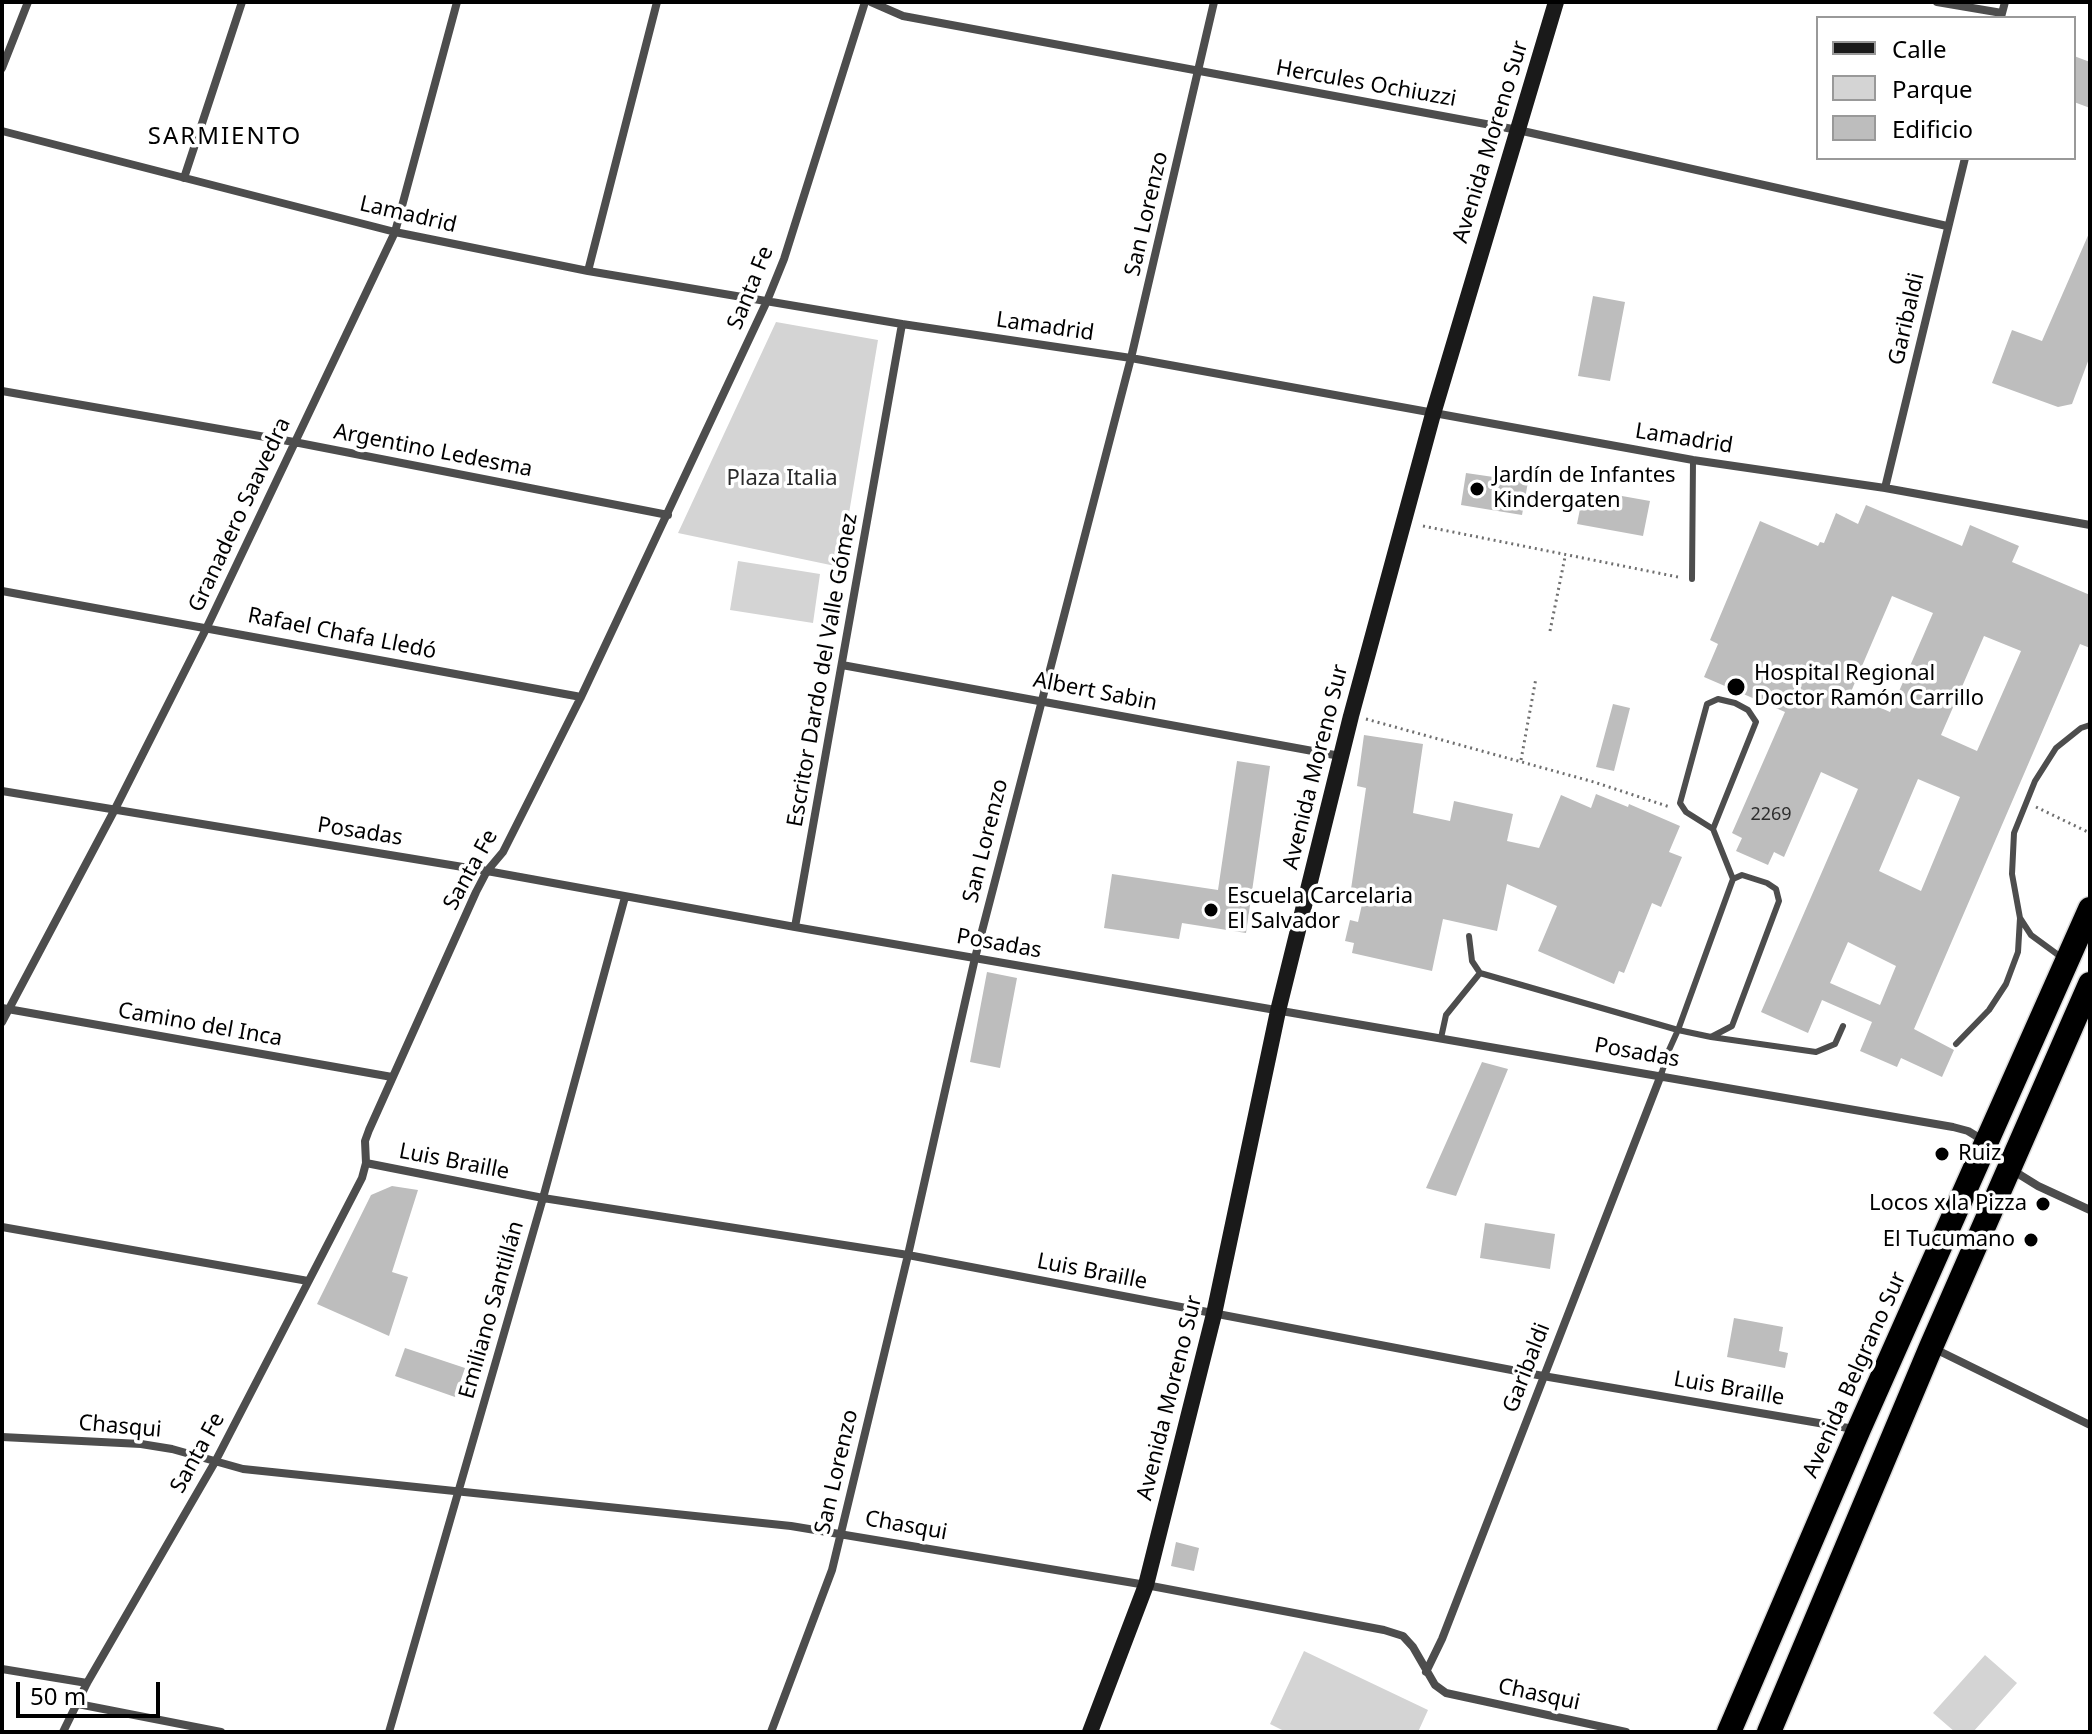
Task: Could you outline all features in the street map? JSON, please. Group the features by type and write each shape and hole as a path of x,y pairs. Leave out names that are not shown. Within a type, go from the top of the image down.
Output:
{"highway":[{"name":"Avenida Belgrano Sur","path":"1729,1732 1859,1429 2090,909"},
{"path":"1769,1732 1931,1347 2090,984"}],"street":[{"path":"2,68 28,2"},
{"path":"184,178 242,2"},
{"name":"Granadero Saavedra","path":"2,1022 6,1008 114,811 207,627 395,232 457,2"},
{"path":"588,271 657,2"},
{"name":"Hercules Ochiuzzi","path":"868,2 903,16 1518,130 1947,226"},
{"name":"Santa Fe","path":"63,1732 87,1683 215,1462 362,1178 366,1163 365,1141 487,871 503,852 581,697 767,301 784,259 868,2"},
{"name":"San Lorenzo","path":"771,1732 824,1595 841,1533 975,958 1131,358 1214,2"},
{"name":"Avenida Moreno Sur","path":"1090,1732 1146,1585 1214,1314 1278,1011 1340,756 1433,414 1556,2"},
{"path":"1937,2 2002,16 2005,2"},
{"name":"Lamadrid","path":"2,131 395,232 588,271 902,324 1131,358 1693,460 1885,488 2090,525"},
{"name":"Garibaldi","path":"1885,488 1964,160"},
{"name":"Escritor Dardo del Valle Gómez","path":"795,927 902,324"},
{"name":"Argentino Ledesma","path":"2,391 294,442 668,515"},
{"name":"Rafael Chafa Lledó","path":"2,591 581,697"},
{"name":"Albert Sabin","path":"842,665 1340,756"},
{"name":"Posadas","path":"2,791 487,871 1278,1011 1661,1075 1953,1127 1968,1131 1986,1142"},
{"name":"Emiliano Santillán","path":"389,1732 543,1198 625,897"},
{"name":"Camino del Inca","path":"6,1008 392,1077"},
{"name":"Garibaldi","path":"1426,1672 1442,1639 1661,1075"},
{"path":"1986,1142 2009,1168 2038,1186 2090,1210"},
{"name":"Luis Braille","path":"366,1163 543,1198 908,1255 1543,1376 1859,1429"},
{"path":"2,1227 308,1281"},
{"path":"1931,1347 2090,1425"},
{"name":"Chasqui","path":"2,1437 141,1444 172,1449 243,1469 841,1533 1146,1585 1384,1630 1403,1636 1435,1685 1446,1693 1626,1732"},
{"path":"2,1669 87,1683"},
{"path":"78,1704 221,1732"}],"lane":[{"path":"1692,579 1693,460"},
{"path":"1661,1075 1733,879 1713,829 1686,812 1680,803 1707,704 1718,699 1748,710 1756,722 1713,829"},
{"path":"1956,1044 1989,1010 2006,984 2018,952 2020,918 2012,874 2014,833 2026,802 2056,748 2081,728 2090,725"},
{"path":"1711,1037 1732,1026 1779,901 1776,889 1767,883 1742,875 1733,879"},
{"path":"2020,918 2031,935 2067,963"},
{"path":"1469,936 1472,961 1480,973 1678,1030 1816,1052 1835,1044 1843,1026"},
{"path":"1441,1038 1446,1015 1480,973"}],"path":[{"path":"1404,519 1429,528 1692,579"},
{"path":"1550,631 1566,555"},
{"path":"1521,762 1536,678"},
{"path":"1351,716 1521,762 1686,812"},
{"path":"2026,802 2090,833"}],"green space":[{"name":"Plaza Italia","path":"776,322 878,340 840,567 678,533"},
{"path":"738,561 820,574 813,623 730,610"},
{"path":"1304,1651 1428,1710 1418,1732 1286,1732 1270,1724"},
{"path":"1985,1655 2017,1683 1973,1732 1955,1732 1933,1713"}],"building":[{"path":"2076,57 2090,62 2090,108 2076,103"},
{"path":"2090,231 2090,356 2072,404 2058,407 1992,383 2012,330 2042,341"},
{"path":"1593,296 1625,302 1610,381 1578,376"},
{"path":"1466,473 1528,482 1522,515 1461,505"},
{"path":"1605,493 1650,501 1643,536 1577,524 1583,494 1604,498"},
{"path":"1866,505 1962,546 1970,525 2019,546 2012,562 2090,595 2090,648 2080,644 1914,1029 1954,1050 1942,1077 1901,1058 1897,1067 1860,1051 1872,1022 1822,1000 1808,1033 1761,1012 1858,789 1821,772 1784,857 1774,852 1768,865 1736,851 1742,838 1732,833 1785,712 1704,677 1718,644 1710,640 1760,521 1818,546 1820,542 1824,543 1836,513 1858,524","holes":["1892,596 1933,613 1890,712 1850,694","1984,636 2021,651 1977,751 1941,735","1918,779 1960,797 1921,891 1879,871","1848,942 1896,966 1880,1005 1830,983"]},
{"path":"1613,704 1630,708 1614,771 1596,767"},
{"path":"1364,735 1423,744 1413,813 1450,821 1454,801 1513,814 1507,841 1539,848 1561,795 1591,808 1596,794 1628,807 1629,804 1680,826 1669,852 1682,857 1661,907 1652,903 1624,973 1619,971 1614,984 1538,951 1557,906 1507,884 1497,931 1443,919 1432,971 1352,953 1354,943 1345,941 1350,920 1358,922 1365,891 1351,889 1366,788 1357,786"},
{"path":"1237,761 1270,766 1246,933 1182,923 1179,939 1104,928 1112,874 1218,890"},
{"path":"987,972 1017,978 1000,1068 970,1062"},
{"path":"1482,1062 1508,1069 1456,1196 1426,1188"},
{"path":"392,1186 418,1190 392,1272 408,1277 389,1336 317,1304 371,1195"},
{"path":"1485,1223 1555,1234 1550,1269 1480,1258"},
{"path":"1734,1318 1783,1327 1779,1351 1788,1353 1785,1368 1727,1357"},
{"path":"405,1348 465,1368 455,1397 395,1376"},
{"path":"1176,1542 1199,1548 1194,1571 1171,1566"}],"place":[{"name":"Jardín de Infantes Kindergaten","path":"1477,489"},
{"name":"Hospital Regional Doctor Ramón Carrillo","path":"1736,687"},
{"name":"Escuela Carcelaria El Salvador","path":"1211,910"},
{"name":"Ruiz","path":"1942,1154"},
{"name":"Locos x la Pizza","path":"2043,1204"},
{"name":"El Tucumano","path":"2031,1240"}],"district":[{"name":"SARMIENTO","path":"225,137"}]}
